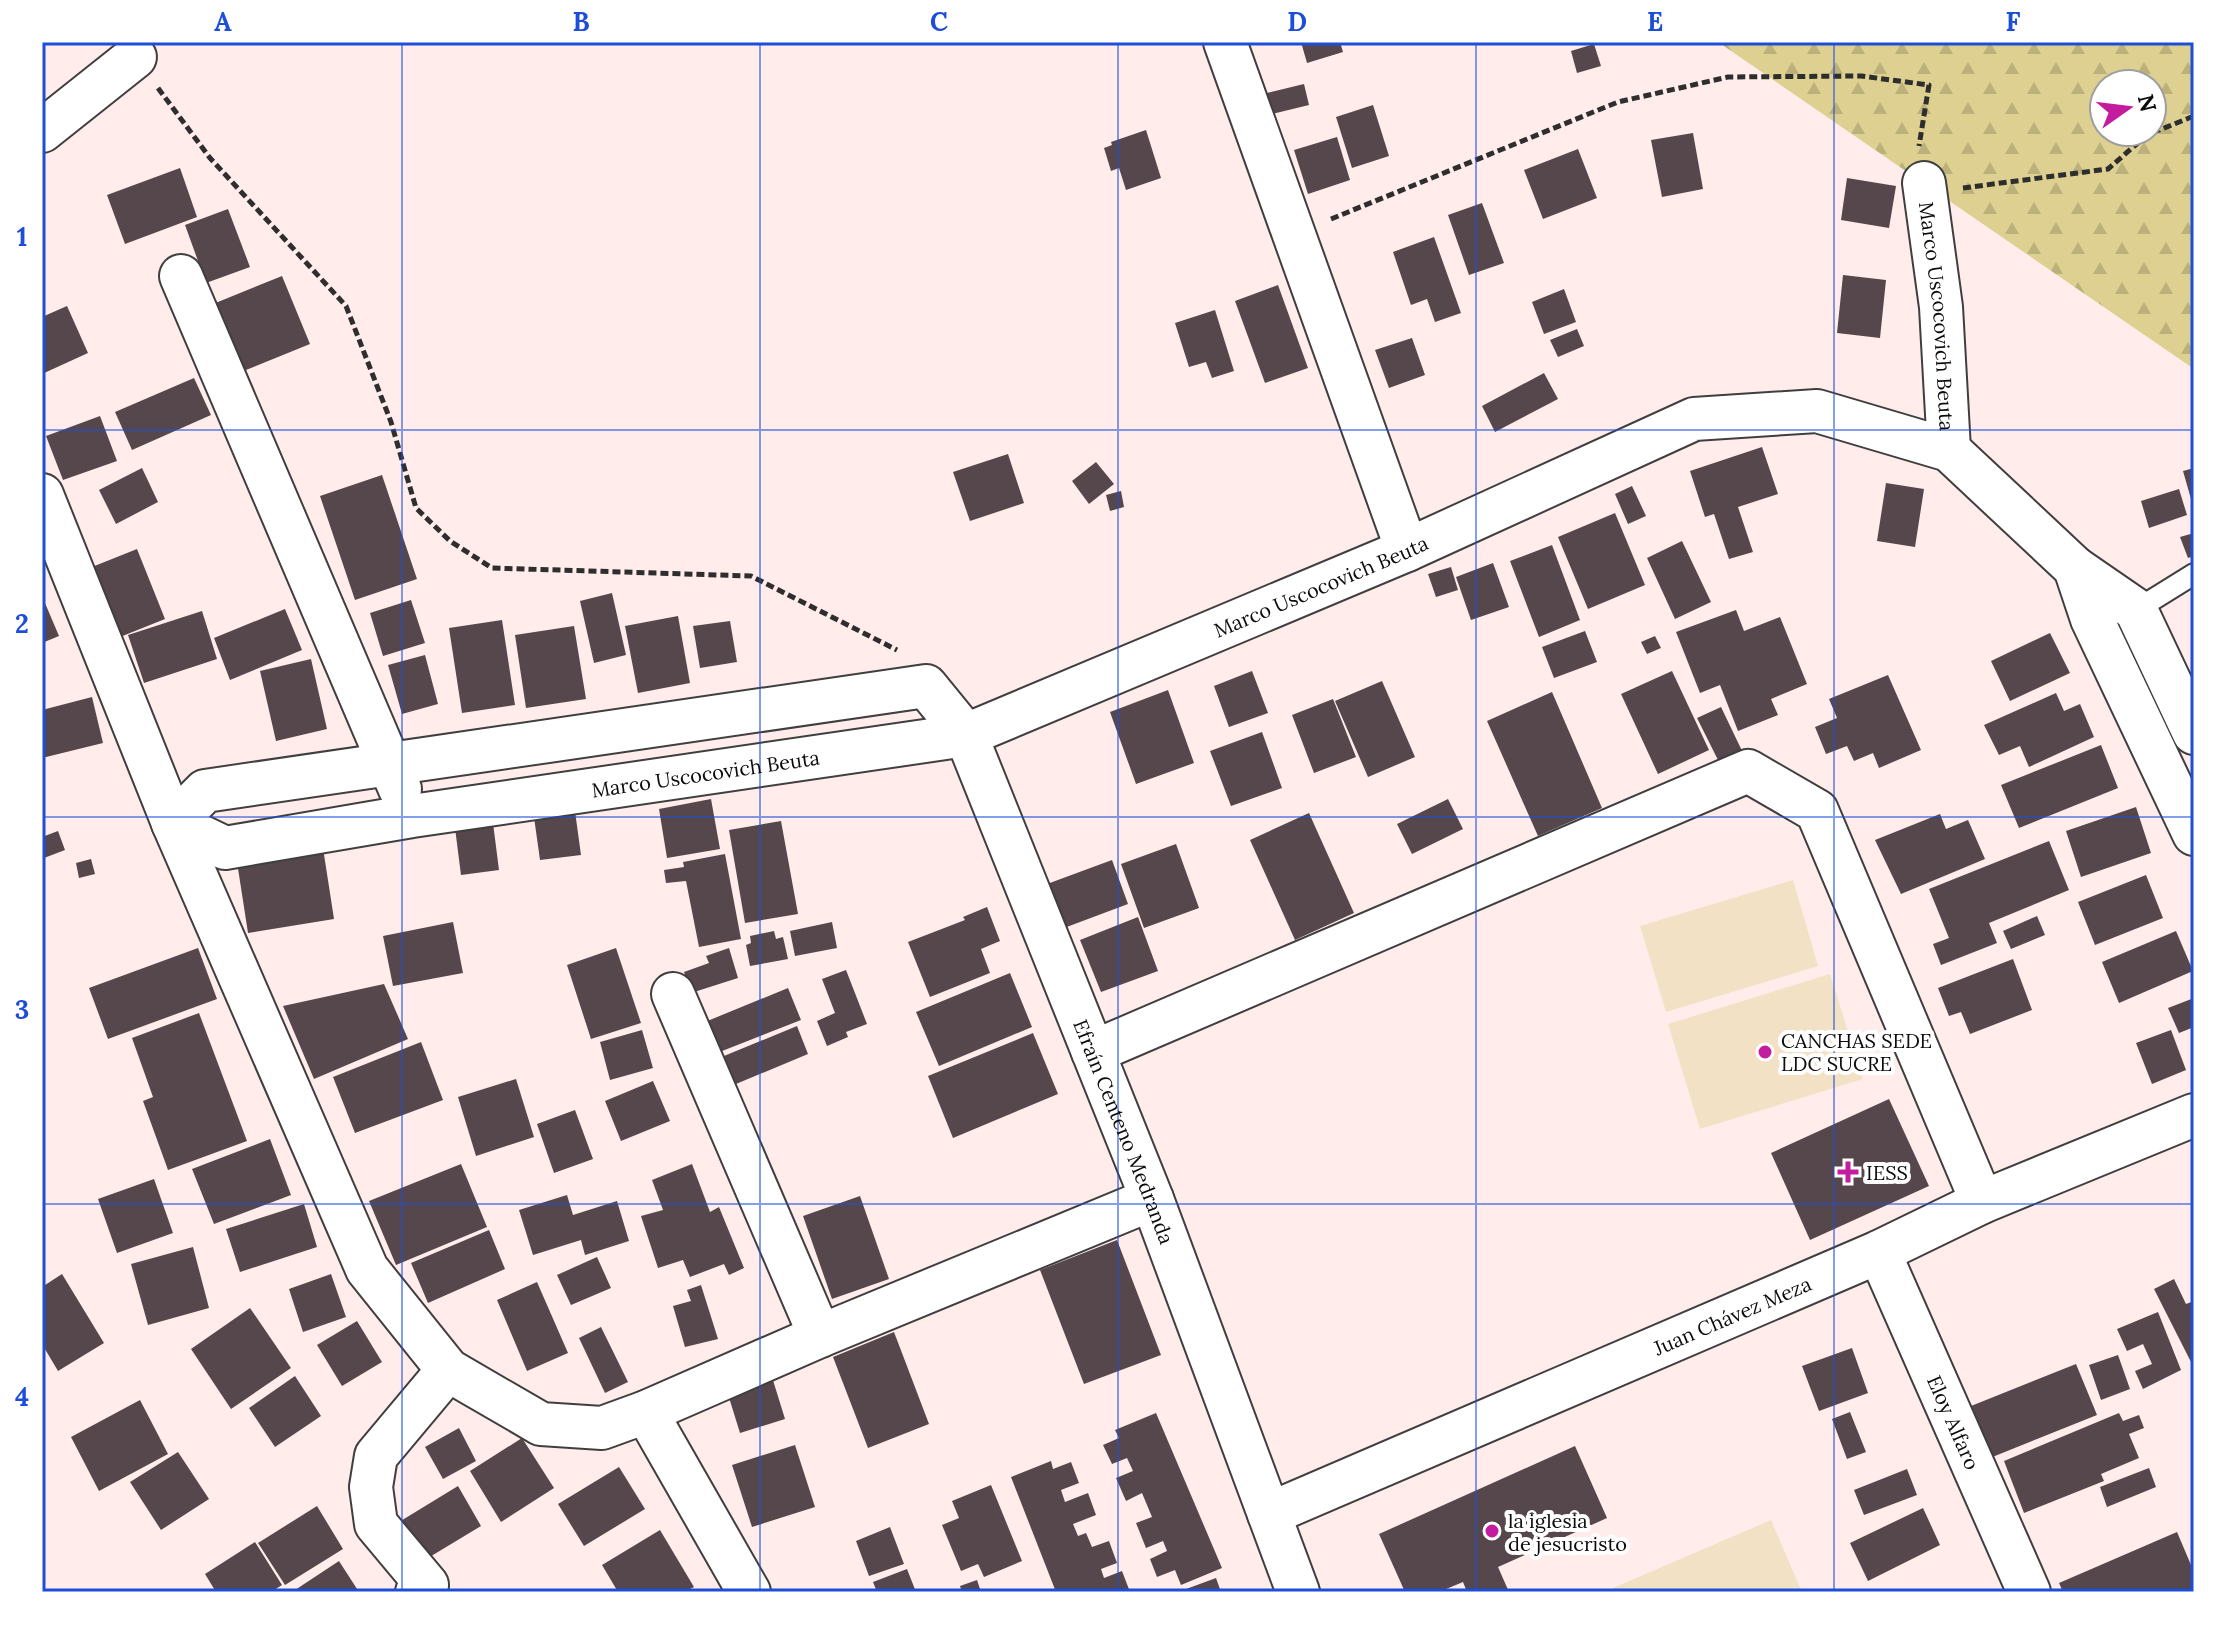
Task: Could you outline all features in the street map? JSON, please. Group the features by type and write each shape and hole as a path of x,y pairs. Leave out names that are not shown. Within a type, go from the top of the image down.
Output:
{"street":[{"path":"1225,42 1407,550"},
{"path":"42,131 135,57"},
{"name":"Marco Uscocovich Beuta","path":"1943,186 1941,307 1949,450"},
{"path":"181,276 412,816"},
{"name":"Marco Uscocovich Beuta","path":"173,823 225,848 412,816 966,735 1407,550 1694,419 1817,411 1949,450 2075,568 2136,610"},
{"path":"42,495 173,823 367,1269 448,1370 541,1424 602,1428 1152,1199"},
{"name":"Marco Uscocovich Beuta","path":"2075,568 2092,619 2194,834"},
{"path":"2136,610 2194,733"},
{"path":"173,823 205,791 926,686"},
{"name":"Efraín Centeno Medranda","path":"926,686 966,735 1152,1199 1298,1592"},
{"path":"1093,1052 1748,771 1817,811 1982,1202"},
{"path":"673,994 820,1336"},
{"name":"Juan Chávez Meza","path":"1269,1514 1879,1252 1982,1202 2194,1115"},
{"name":"Eloy Alfaro","path":"1879,1252 2029,1592"},
{"path":"426,1590 376,1524 371,1487 376,1456 448,1370"},
{"path":"646,1412 749,1592"}],"lane":[{"path":"2136,610 2194,574"}],"path":[{"path":"135,57 210,158 346,306 391,422 416,508 450,541 492,568 751,576 894,646 926,686"},
{"path":"1293,234 1618,102 1728,77 1861,76 1929,85 1919,149 1943,186 2108,169 2147,135 2194,116"}],"green space":[{"path":"1718,42 2194,42 2194,369"}],"shaded area":[{"path":"1793,880 1818,966 1666,1012 1640,926"},
{"name":"CANCHAS SEDE LDC SUCRE","path":"1830,974 1863,1079 1700,1129 1668,1024"},
{"path":"1771,1520 1802,1592 1615,1592 1613,1588"}],"building":[{"path":"1301,42 1340,42 1343,52 1307,63"},
{"path":"1594,44 1601,66 1577,73 1571,51"},
{"path":"1304,84 1309,105 1268,115 1263,94"},
{"path":"1373,105 1389,156 1352,168 1336,117"},
{"path":"1146,130 1161,178 1126,190 1119,168 1111,171 1104,148 1112,145 1111,142"},
{"path":"1693,133 1703,189 1662,197 1651,140"},
{"path":"1337,137 1350,180 1308,194 1294,150"},
{"path":"1578,149 1597,198 1543,219 1524,170"},
{"path":"180,168 197,217 125,244 107,195"},
{"path":"1847,178 1896,186 1889,228 1841,220"},
{"path":"1482,203 1504,263 1469,275 1448,215"},
{"path":"228,209 250,267 206,283 185,225"},
{"path":"1434,237 1461,313 1435,322 1427,299 1411,305 1393,252"},
{"path":"1843,275 1886,280 1880,338 1837,333"},
{"path":"282,276 310,344 241,372 213,304"},
{"path":"1278,285 1308,368 1265,383 1235,301"},
{"path":"1564,289 1576,322 1544,334 1532,302"},
{"path":"67,306 88,353 42,374 42,317"},
{"path":"1215,310 1234,371 1212,378 1206,362 1189,367 1175,323"},
{"path":"1577,329 1584,346 1558,357 1550,340"},
{"path":"1412,338 1425,375 1389,388 1375,350"},
{"path":"1544,373 1558,399 1495,432 1482,406"},
{"path":"194,378 211,415 132,450 115,412"},
{"path":"100,416 117,461 63,480 46,436"},
{"path":"1762,447 1778,494 1738,507 1753,552 1729,559 1714,514 1705,517 1690,471"},
{"path":"1008,454 1024,503 970,521 953,472"},
{"path":"1096,462 1114,484 1089,504 1072,481"},
{"path":"142,468 158,502 116,524 99,490"},
{"path":"2194,468 2194,505 2193,506 2183,471"},
{"path":"382,475 417,579 355,600 320,496"},
{"path":"1886,483 1924,489 1915,547 1877,541"},
{"path":"1632,486 1646,516 1628,524 1615,494"},
{"path":"2179,489 2187,515 2149,528 2141,501"},
{"path":"1121,491 1124,507 1110,511 1106,495"},
{"path":"1615,513 1645,585 1588,609 1558,537"},
{"path":"2194,533 2194,556 2188,558 2180,537"},
{"path":"1682,541 1711,602 1675,619 1647,558"},
{"path":"1552,545 1580,620 1539,637 1510,561"},
{"path":"137,549 165,619 115,639 87,569"},
{"path":"1493,563 1509,607 1471,620 1456,577"},
{"path":"1451,567 1458,590 1436,597 1428,574"},
{"path":"612,593 626,655 594,663 580,601"},
{"path":"42,596 59,636 42,643"},
{"path":"411,600 425,643 383,656 370,613"},
{"path":"285,609 302,650 230,680 214,638"},
{"path":"1736,610 1744,631 1780,617 1807,684 1771,699 1778,715 1738,731 1720,685 1700,693 1676,632"},
{"path":"202,611 217,659 144,683 128,635"},
{"path":"678,616 690,683 638,693 625,626"},
{"path":"502,620 515,705 462,713 449,628"},
{"path":"730,621 737,662 700,668 693,626"},
{"path":"574,626 586,699 526,708 515,635"},
{"path":"1585,631 1597,662 1554,678 1542,647"},
{"path":"2050,633 2070,673 2010,701 1991,661"},
{"path":"1655,636 1661,648 1647,654 1641,642"},
{"path":"425,655 438,704 402,714 388,665"},
{"path":"311,659 327,729 276,741 260,671"},
{"path":"1252,671 1268,713 1229,727 1214,686"},
{"path":"1672,671 1709,750 1658,774 1621,694"},
{"path":"1888,675 1921,750 1879,768 1873,753 1854,761 1847,746 1826,754 1815,727 1837,718 1829,699"},
{"path":"1382,681 1415,757 1368,777 1335,701"},
{"path":"1168,690 1194,763 1136,784 1110,712"},
{"path":"1552,692 1602,808 1538,836 1487,721"},
{"path":"2056,693 2064,711 2080,704 2094,737 2029,767 2020,746 1999,755 1984,725"},
{"path":"92,697 103,743 42,758 42,710"},
{"path":"1333,699 1356,757 1314,773 1292,715"},
{"path":"1721,707 1744,755 1721,766 1697,718"},
{"path":"1262,732 1282,788 1231,806 1210,751"},
{"path":"2101,745 2118,788 2019,828 2001,785"},
{"path":"711,799 720,849 667,858 659,809"},
{"path":"1448,799 1463,829 1412,854 1397,824"},
{"path":"574,804 581,855 540,860 533,810"},
{"path":"2136,807 2151,853 2081,877 2066,831"},
{"path":"1309,813 1354,913 1295,940 1250,840"},
{"path":"1940,814 1946,829 1968,820 1985,859 1901,894 1875,840"},
{"path":"781,821 798,914 745,923 729,830"},
{"path":"493,823 499,870 461,875 455,828"},
{"path":"58,831 65,850 44,858 42,837"},
{"path":"2049,841 2069,890 1989,923 1997,943 1941,965 1933,944 1949,938 1929,889"},
{"path":"1176,844 1199,908 1144,928 1121,864"},
{"path":"323,848 334,919 248,933 237,862"},
{"path":"725,854 741,939 699,947 686,881 666,883 664,870 684,867 683,862"},
{"path":"91,859 95,874 79,878 76,863"},
{"path":"1112,860 1128,904 1064,928 1047,884"},
{"path":"2146,875 2163,918 2095,945 2078,902"},
{"path":"987,907 1000,941 981,949 990,973 930,997 908,942 965,920 963,917"},
{"path":"2037,916 2045,935 2011,949 2003,931"},
{"path":"1138,917 1158,971 1101,992 1080,940"},
{"path":"453,922 463,973 393,986 383,936"},
{"path":"832,922 837,948 795,956 790,931"},
{"path":"774,931 776,939 783,937 788,959 750,966 746,945 751,943 750,936"},
{"path":"2176,931 2193,971 2119,1003 2102,962"},
{"path":"198,948 217,999 108,1039 89,988"},
{"path":"616,948 641,1023 591,1039 567,965"},
{"path":"729,948 738,978 691,993 684,972 709,963 706,956"},
{"path":"2013,959 2032,1010 1970,1034 1961,1012 1949,1016 1938,988"},
{"path":"846,970 867,1024 846,1032 848,1037 827,1046 817,1021 835,1013 822,979"},
{"path":"1010,973 1032,1027 939,1066 916,1012"},
{"path":"384,984 408,1039 314,1079 283,1006"},
{"path":"788,988 801,1020 712,1055 700,1024"},
{"path":"2194,998 2194,1027 2179,1033 2168,1008"},
{"path":"199,1013 247,1141 168,1170 143,1101 153,1097 132,1038"},
{"path":"797,1026 808,1054 736,1084 724,1056"},
{"path":"642,1030 653,1068 610,1080 600,1042"},
{"path":"2171,1030 2186,1070 2152,1084 2136,1043"},
{"path":"1033,1033 1058,1094 953,1138 928,1076"},
{"path":"421,1042 443,1100 355,1133 333,1077"},
{"path":"516,1079 534,1137 476,1156 458,1097"},
{"path":"653,1081 670,1121 621,1141 605,1101"},
{"path":"1889,1099 1929,1186 1810,1240 1771,1153"},
{"path":"575,1110 593,1159 554,1173 537,1124"},
{"path":"270,1139 291,1195 214,1224 192,1169"},
{"path":"461,1164 487,1227 396,1265 369,1201"},
{"path":"692,1164 710,1212 719,1207 744,1268 729,1275 724,1264 690,1277 683,1260 658,1268 641,1216 663,1210 652,1180"},
{"path":"154,1179 173,1233 117,1253 98,1199"},
{"path":"567,1195 573,1215 617,1201 629,1241 585,1255 581,1240 533,1255 519,1210"},
{"path":"860,1196 889,1279 832,1299 803,1216"},
{"path":"304,1204 317,1247 240,1272 226,1229"},
{"path":"489,1230 505,1269 428,1303 411,1263"},
{"path":"1117,1240 1161,1355 1084,1384 1040,1270"},
{"path":"193,1247 209,1308 148,1325 131,1264"},
{"path":"597,1257 611,1288 571,1305 557,1275"},
{"path":"62,1274 104,1343 58,1371 42,1344 42,1287"},
{"path":"331,1274 346,1317 303,1332 289,1289"},
{"path":"2174,1279 2186,1304 2194,1301 2192,1364 2154,1289"},
{"path":"537,1282 568,1353 527,1371 497,1300"},
{"path":"701,1285 718,1339 685,1347 673,1306 691,1301 687,1290"},
{"path":"250,1308 291,1368 231,1409 191,1349"},
{"path":"2158,1312 2181,1370 2143,1389 2135,1371 2152,1364 2143,1344 2127,1351 2117,1329"},
{"path":"357,1321 382,1362 342,1386 317,1345"},
{"path":"601,1327 628,1382 605,1393 579,1338"},
{"path":"894,1332 929,1424 868,1448 833,1357"},
{"path":"1852,1348 1868,1393 1819,1411 1802,1366"},
{"path":"2118,1355 2130,1389 2101,1400 2089,1365"},
{"path":"2076,1364 2097,1415 1985,1460 1966,1408"},
{"path":"295,1376 321,1416 275,1447 249,1408"},
{"path":"772,1377 785,1419 740,1433 727,1391"},
{"path":"140,1400 168,1454 99,1491 71,1437"},
{"path":"1850,1412 1866,1452 1847,1459 1832,1419"},
{"path":"1156,1413 1222,1568 1181,1585 1175,1570 1157,1577 1150,1559 1167,1551 1163,1541 1146,1548 1136,1523 1152,1517 1142,1493 1126,1501 1116,1478 1133,1471 1127,1458 1112,1464 1103,1445 1119,1438 1115,1430"},
{"path":"2119,1413 2123,1421 2139,1415 2144,1428 2129,1434 2139,1458 2101,1474 2104,1481 2024,1513 2004,1461"},
{"path":"459,1428 476,1461 443,1479 425,1447"},
{"path":"522,1438 554,1488 501,1522 470,1471"},
{"path":"795,1445 815,1507 752,1527 732,1465"},
{"path":"1575,1446 1607,1518 1498,1567 1509,1592 1467,1592 1463,1582 1439,1592 1405,1592 1379,1534"},
{"path":"178,1452 209,1499 161,1530 130,1482"},
{"path":"1051,1461 1053,1469 1071,1462 1079,1483 1061,1490 1065,1502 1088,1493 1096,1515 1073,1524 1078,1536 1086,1533 1092,1547 1109,1541 1117,1563 1101,1569 1104,1578 1122,1571 1130,1592 1056,1592 1011,1477"},
{"path":"619,1467 645,1509 584,1546 558,1504"},
{"path":"2149,1468 2156,1487 2107,1507 2100,1487"},
{"path":"1907,1469 1917,1495 1864,1515 1854,1490"},
{"path":"991,1485 1022,1561 984,1577 978,1564 961,1571 942,1525 959,1518 952,1501"},
{"path":"458,1486 481,1526 423,1561 399,1522"},
{"path":"317,1506 343,1549 285,1585 258,1543"},
{"path":"1923,1508 1940,1545 1868,1581 1850,1543"},
{"path":"890,1527 904,1564 869,1576 856,1541"},
{"path":"660,1530 694,1587 684,1592 618,1592 602,1565"},
{"path":"2177,1532 2194,1572 2194,1592 2063,1592 2059,1583"},
{"path":"255,1542 282,1585 271,1592 216,1592 205,1574"},
{"path":"339,1561 359,1592 292,1592"},
{"path":"907,1569 916,1592 877,1592 873,1582"},
{"path":"1216,1578 1221,1592 1178,1592"},
{"path":"977,1580 981,1592 962,1592 960,1586"}],"place":[{"name":"CANCHAS SEDE LDC SUCRE","path":"1765,1052"},
{"name":"IESS","path":"1848,1172"},
{"name":"la iglesia de jesucristo","path":"1492,1531"}]}
